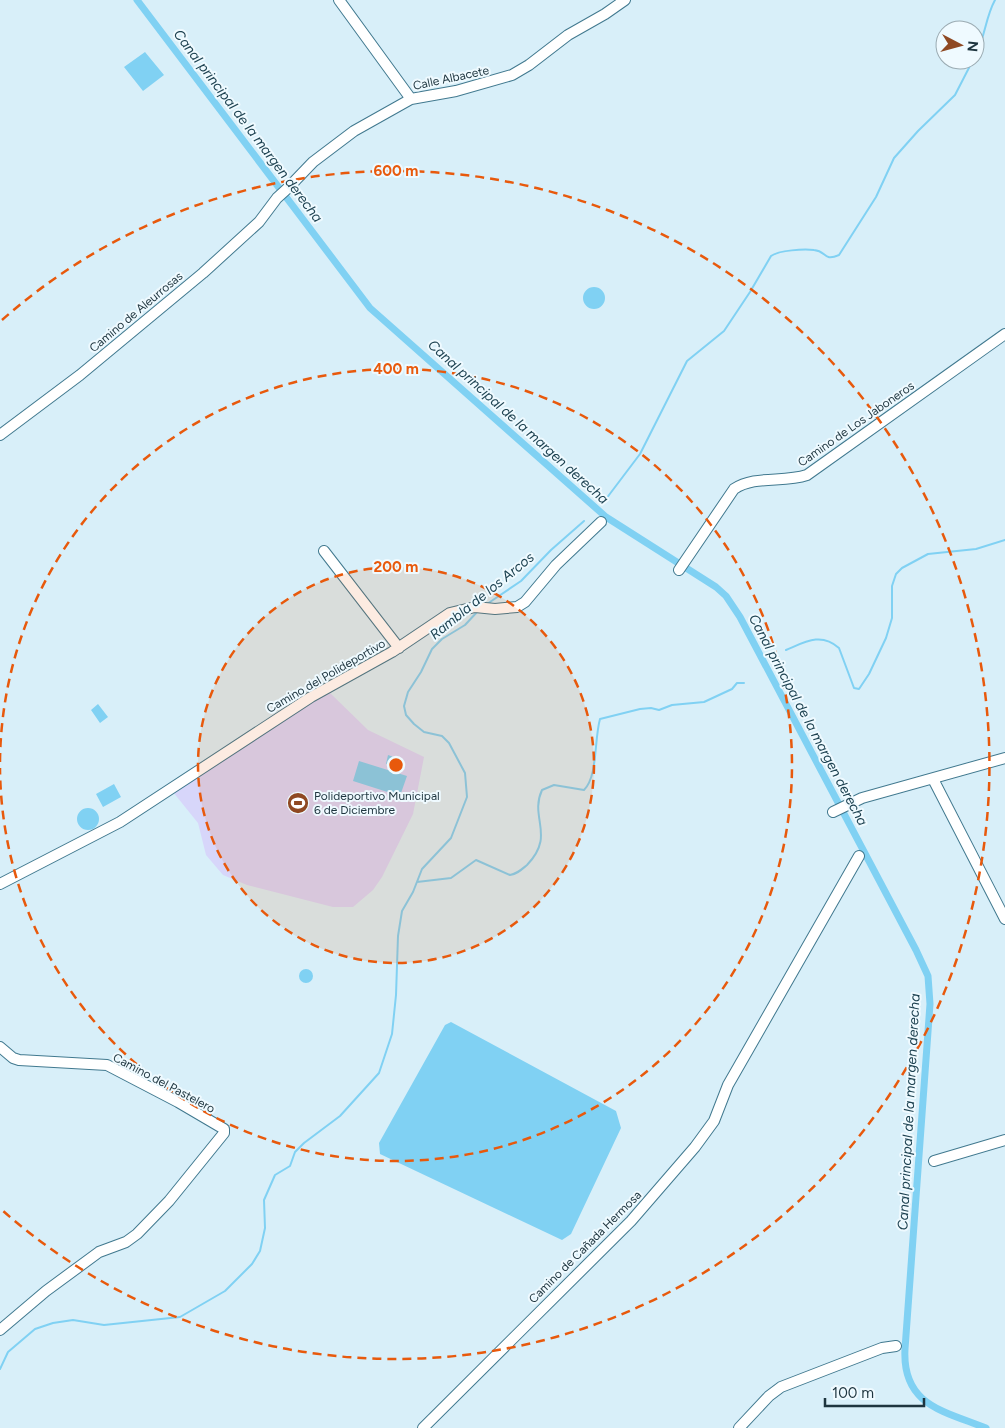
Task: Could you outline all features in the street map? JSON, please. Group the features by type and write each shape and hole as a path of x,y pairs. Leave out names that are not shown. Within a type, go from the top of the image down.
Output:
{"street":[{"path":"339,0 411,99"},
{"name":"Calle Albacete","path":"278,196 313,162 354,131 411,99 456,91 512,75 529,65 568,35 625,0"},
{"name":"Camino de Aleurrosas","path":"0,435 80,374 203,273 259,222 278,196"},
{"name":"Camino de Los Jaboneros","path":"682,566 734,489 745,482 807,475 1005,334"},
{"name":"Camino del Polideportivo","path":"0,884 120,822 311,697 399,648 450,613 475,607 508,609 521,604 556,565 601,522"},
{"path":"324,550 399,648"},
{"path":"834,811 862,798 1005,758"},
{"path":"933,779 1005,919"},
{"name":"Camino de Cañada Hermosa","path":"423,1428 631,1221 695,1147 714,1121 728,1085 859,856"},
{"name":"Camino del Pastelero","path":"0,1047 13,1058 19,1060 98,1063 107,1066 178,1102 224,1129 224,1133 169,1201 137,1234 126,1242 99,1252 46,1291 0,1330"},
{"path":"934,1161 1005,1140"},
{"path":"739,1428 769,1396 788,1383 882,1348 896,1346"}],"shaded area":[{"path":"145,52 164,75 143,91 124,67"},
{"path":"594,287 602,290 605,298 602,306 594,309 586,306 583,298 586,290"},
{"name":"Polideportivo Municipal 6 de Diciembre","path":"329,692 368,730 424,757 413,814 382,877 373,890 353,907 333,907 247,885 223,875 206,855 198,823 173,792 291,712"},
{"path":"98,704 108,717 100,723 91,710"},
{"path":"388,755 402,760 400,768 386,764"},
{"path":"359,761 407,776 400,796 353,781"},
{"path":"114,784 121,797 103,807 96,794"},
{"path":"88,808 96,811 99,819 96,827 88,830 80,827 77,819 80,811"},
{"path":"303,969 309,969 313,976 309,983 303,983 299,979 299,973"},
{"path":"451,1022 616,1111 621,1128 571,1234 562,1240 380,1154 379,1143 445,1025"}],"waterway":[{"name":"Canal principal de la margen derecha","path":"137,0 370,308 606,517 716,587 726,596 740,617 928,976 930,1004 905,1349 906,1368 910,1383 928,1403 986,1428"},
{"name":"Rambla de los Arcos","path":"985,28 995,0"},
{"name":"Rambla de los Arcos","path":"606,499 640,454 687,361 724,331 771,256 785,251 804,250 818,251 827,257 839,255 876,197 894,158 918,131 955,95 968,70"},
{"name":"Rambla de los Arcos","path":"487,604 521,581 551,550 584,521"},
{"path":"786,650 819,639 832,643 839,648 854,688 859,689 869,674 886,638 892,618 892,586 896,574 902,568 928,554 976,549 1005,540"},
{"name":"Rambla de los Arcos","path":"0,1369 8,1352 35,1329 53,1323 73,1320 104,1325 180,1317 225,1291 252,1264 260,1251 265,1228 264,1200 275,1175 290,1166 295,1152 340,1116 379,1073 392,1034 396,995 398,936 402,911 413,892 422,869 451,838 467,797 465,773 449,743 442,736 424,732 414,724 406,715 404,706 408,692 421,672 432,649 442,639 465,625 478,611"},
{"path":"417,882 451,878 476,860 510,875 517,873 527,865 540,845 541,835 538,809 542,790 554,785 584,790 588,784 594,767 600,719 640,709 651,708 659,710 672,705 704,702 732,689 737,683 744,683"}],"place":[{"name":"Polideportivo Municipal 6 de Diciembre","path":"298,803"}]}
